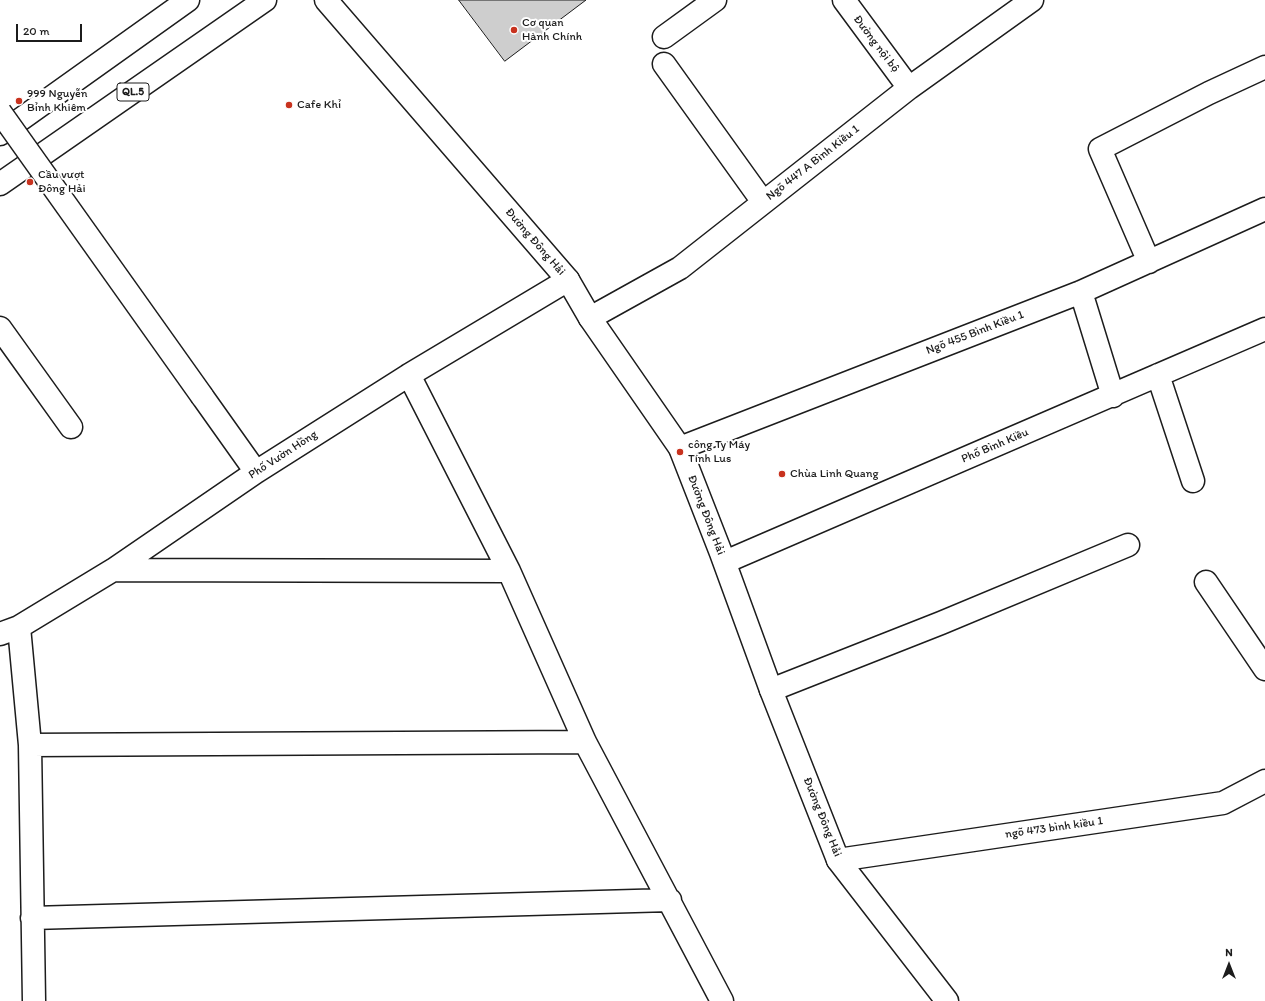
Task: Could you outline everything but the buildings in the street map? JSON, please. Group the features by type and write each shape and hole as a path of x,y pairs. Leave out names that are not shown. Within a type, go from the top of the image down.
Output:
{"main road":[{"path":"0,134 188,0"},
{"name":"QL.5","path":"0,184 265,0"},
{"name":"Đường Đông Hải","path":"326,0 568,280 590,318 680,448 725,562 771,690 838,860 947,1001"},
{"path":"664,38 715,0"},
{"name":"Đường nội bộ","path":"844,0 909,88"},
{"name":"Ngõ 447 A Bình Kiều 1","path":"590,318 680,268 909,88 1032,0"},
{"path":"664,64 763,202"},
{"path":"1149,262 1100,149 1209,93 1265,67"},
{"path":"0,112 256,472"},
{"name":"Ngõ 455 Bình Kiều 1","path":"680,448 1081,292 1265,209"},
{"name":"Phố Vườn Hồng","path":"9,631 112,570 256,472 408,375 568,280"},
{"path":"1081,292 1113,396"},
{"path":"0,328 71,428"},
{"name":"Phố Bình Kiều","path":"725,562 1113,396 1265,328"},
{"path":"408,375 509,571 585,742 670,900 722,1001"},
{"path":"1158,375 1193,481"},
{"path":"771,690 941,623 1128,545"},
{"path":"112,570 509,571"},
{"path":"1206,582 1265,669"},
{"path":"9,631 30,745 34,1001"},
{"path":"30,745 585,742"},
{"name":"ngõ 473 bình kiều 1","path":"838,860 1223,803 1262,788"},
{"path":"32,918 670,900"}],"place":[{"name":"Cơ quan Hành Chính","path":"514,30"},
{"name":"999 Nguyễn Bỉnh Khiêm","path":"19,101"},
{"name":"Cafe Khỉ","path":"289,105"},
{"name":"Cầu vượt Đông Hải","path":"30,182"},
{"name":"công Ty Máy Tính Lus","path":"680,452"},
{"name":"Chùa Linh Quang","path":"782,474"}]}
